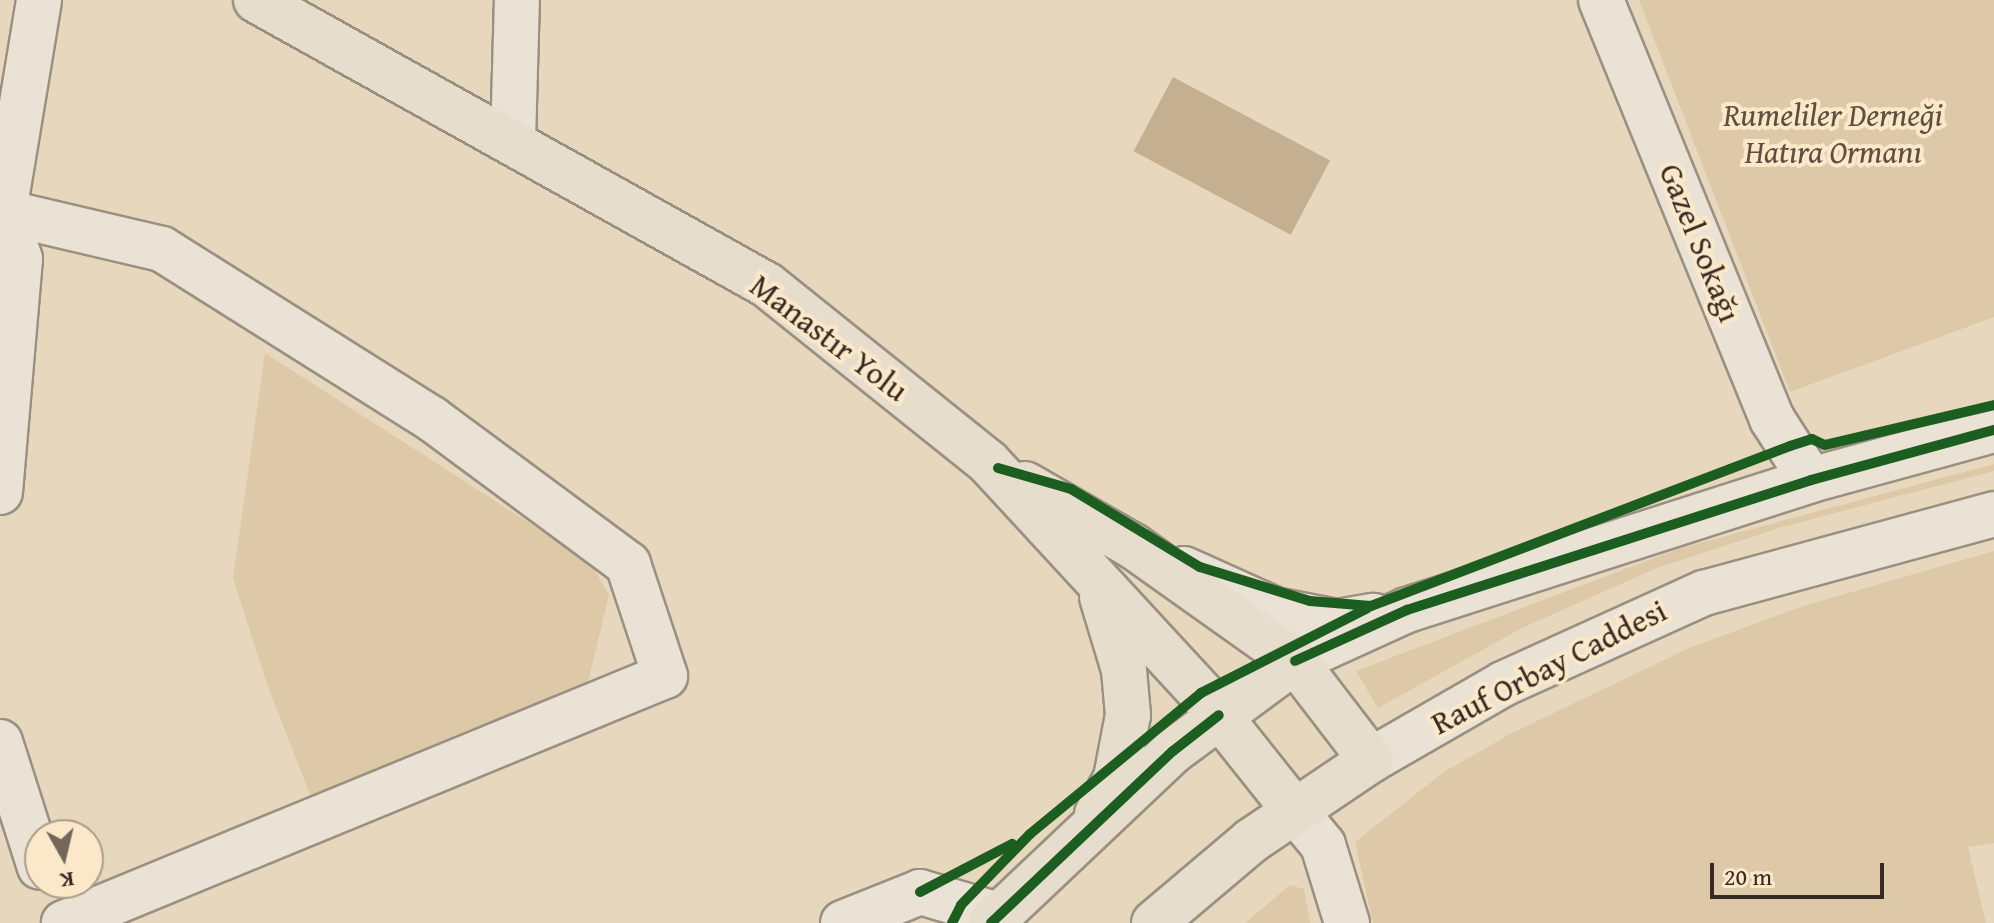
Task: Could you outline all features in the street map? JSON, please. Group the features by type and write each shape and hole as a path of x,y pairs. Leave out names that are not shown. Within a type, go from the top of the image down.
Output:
{"main road":[{"name":"Manastır Yolu","path":"256,0 767,285 988,462 1219,715 1295,811"},
{"path":"988,462 1133,546 1295,661 1371,760"},
{"path":"1086,834 1116,778 1128,715 1121,656 1097,583"},
{"path":"994,919 1219,715 1295,661"},
{"name":"Rauf Orbay Caddesi","path":"1154,923 1295,811 1371,760"}],"street":[{"path":"0,492 20,259 4,212 39,0"},
{"path":"513,141 517,0"},
{"name":"Gazel Sokağı","path":"1601,0 1772,419 1811,480"},
{"path":"4,212 162,249 432,419 628,564 665,676 61,923 51,899"},
{"path":"1295,661 1407,610 1811,480 1994,430"},
{"name":"Rauf Orbay Caddesi","path":"1371,760 1503,684 1689,598 1994,514"},
{"path":"1133,546 1275,610 1338,622 1407,610"},
{"path":"0,742 25,819"},
{"path":"1295,811 1323,845 1345,904 1347,923"},
{"path":"843,923 920,892 994,919"}],"green space":[{"name":"Rumeliler Derneği Hatıra Ormanı","path":"1639,0 1994,0 1994,317 1790,392"},
{"path":"265,353 590,562 609,595 585,694 313,802 267,684 233,578"},
{"path":"1994,464 1994,471 1782,527 1657,568 1522,628 1378,708 1356,671 1678,549"},
{"path":"1994,551 1994,843 1968,847 1986,923 1373,923 1355,842 1444,772 1512,733 1689,648 1800,607"},
{"path":"1290,885 1304,889 1310,923 1245,923"}],"shaded area":[{"path":"1173,77 1330,161 1291,235 1134,151"}],"cycle path":[{"path":"998,468 1071,489 1200,567 1310,601 1371,606 1790,446 1812,439 1825,445 1994,405"},
{"path":"1295,661 1407,610 1811,480 1994,430"},
{"path":"952,923 961,905 1030,834 1201,693 1368,608"},
{"path":"991,923 1173,751 1219,715"},
{"path":"920,892 1012,844"}]}
